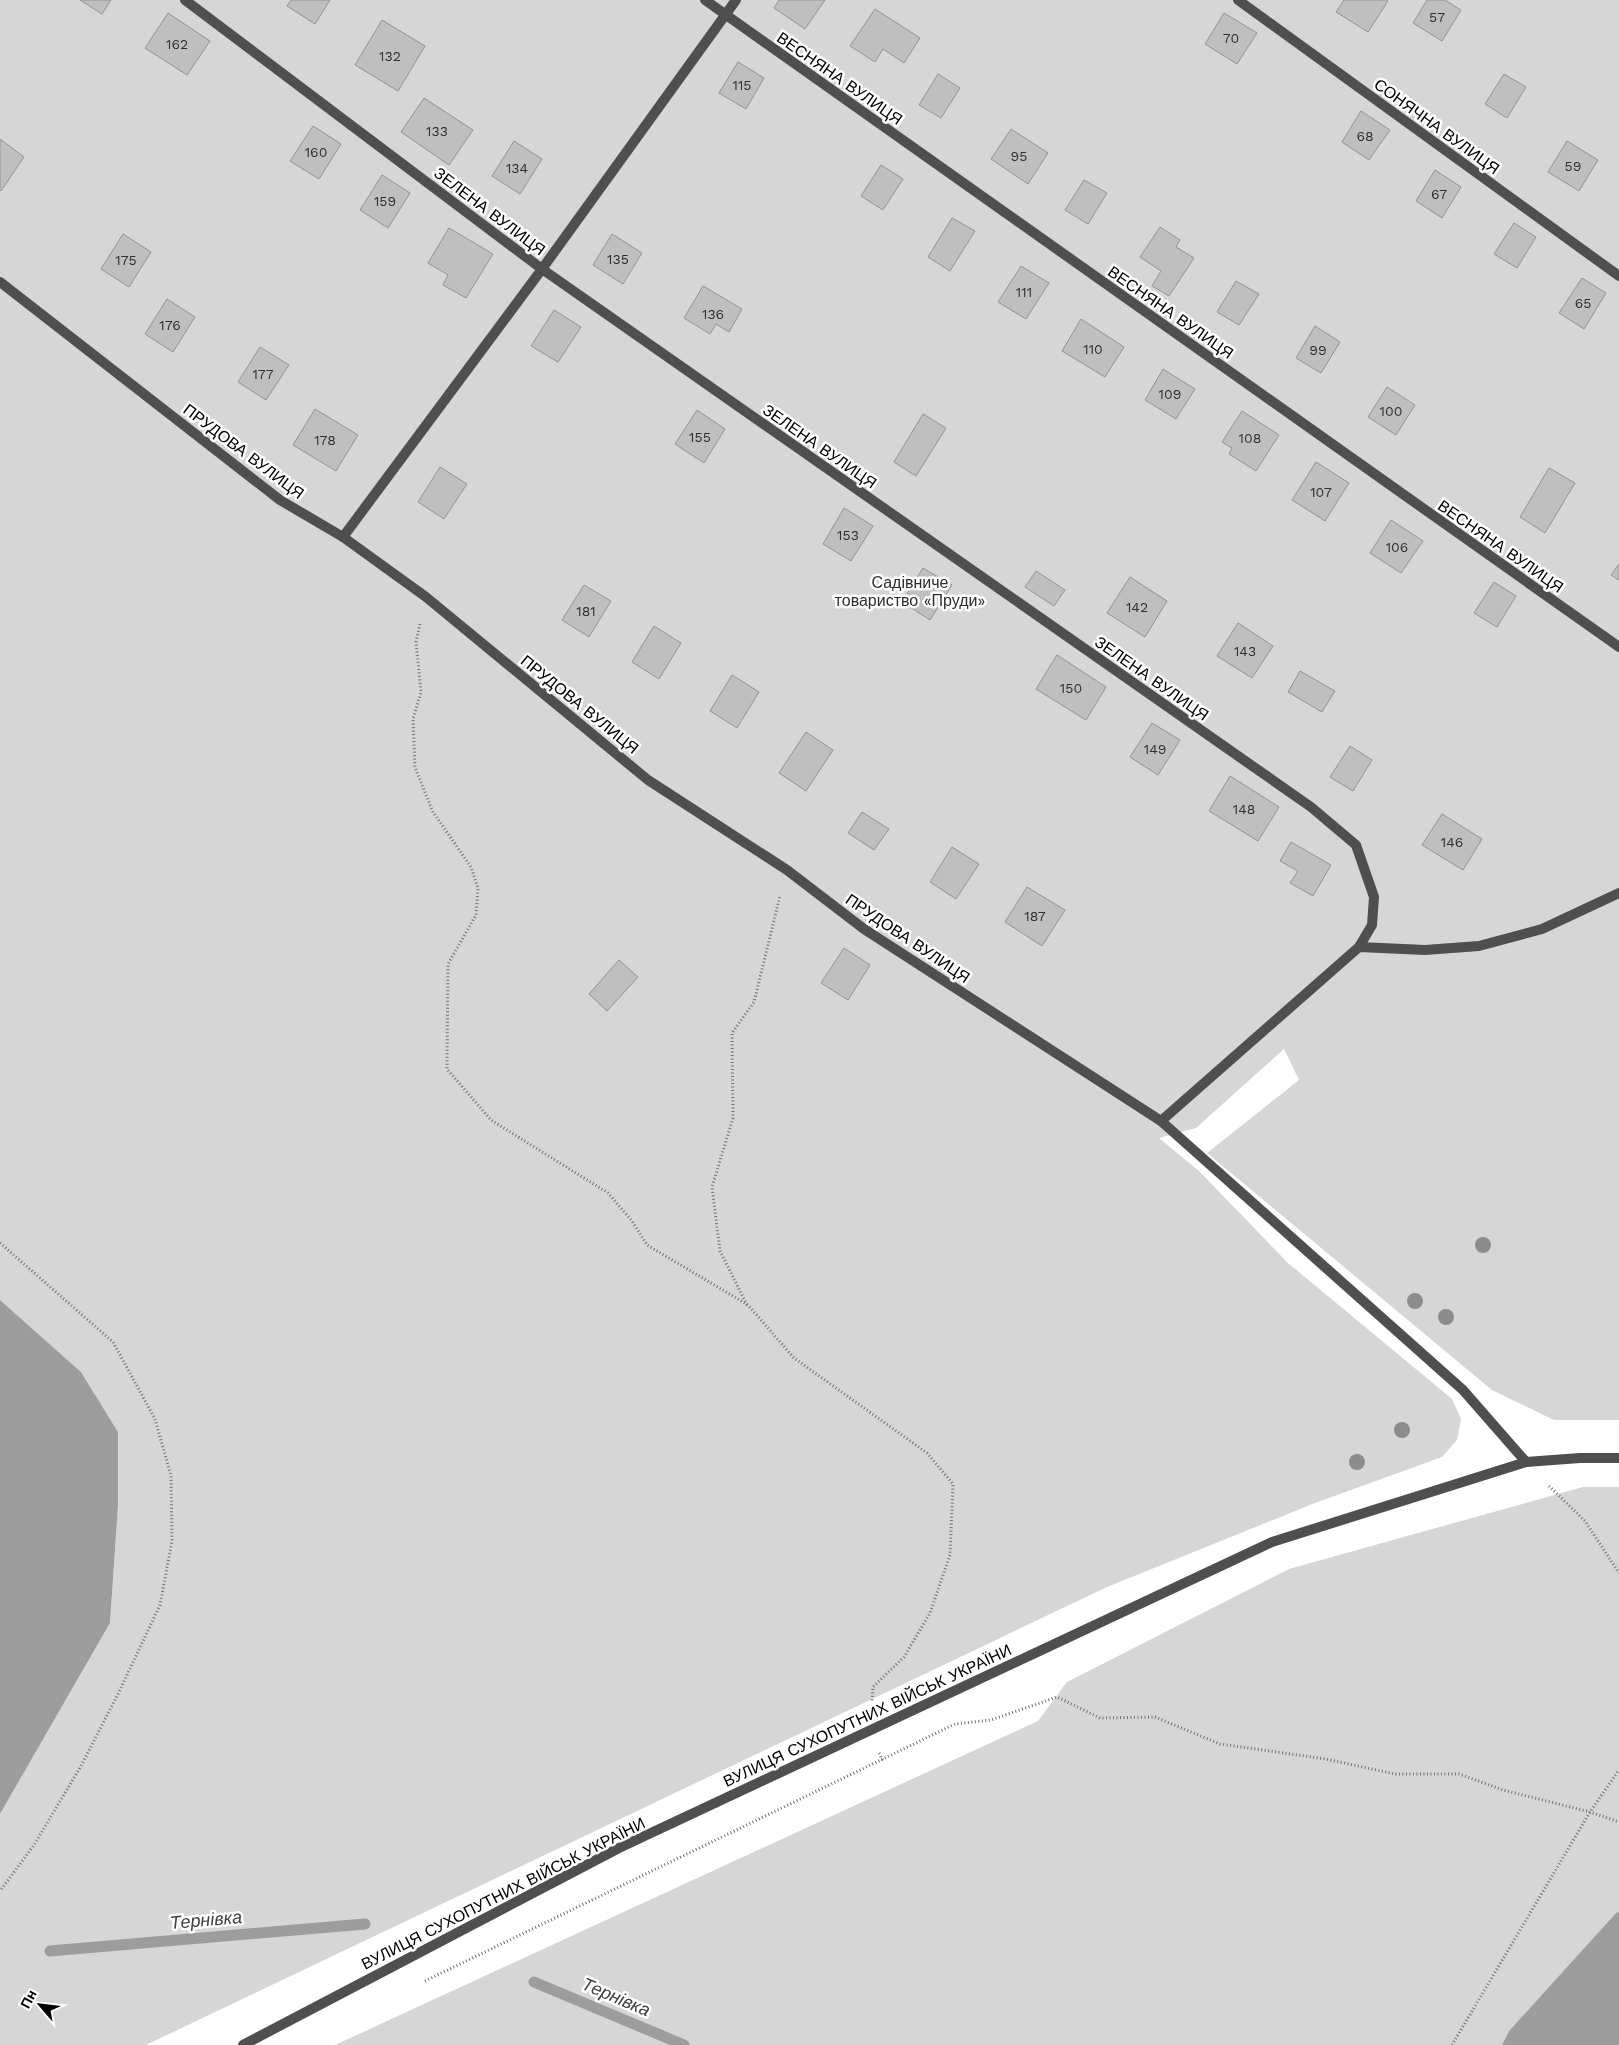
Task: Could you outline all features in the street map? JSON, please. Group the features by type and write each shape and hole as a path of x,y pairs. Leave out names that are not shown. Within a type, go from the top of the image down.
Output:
{"street":[{"name":"ЗЕЛЕНА ВУЛИЦЯ","path":"185,0 542,269 1311,807 1356,845 1374,897 1372,925 1359,947 1161,1121"},
{"name":"ВЕСНЯНА ВУЛИЦЯ","path":"705,0 1619,647"},
{"path":"343,537 542,269 736,0"},
{"name":"СОНЯЧНА ВУЛИЦЯ","path":"1238,0 1619,276"},
{"name":"ПРУДОВА ВУЛИЦЯ","path":"0,282 280,500 343,537 426,597 648,780 786,870 864,929 1161,1121 1463,1390 1526,1462"},
{"path":"1359,947 1425,950 1479,946 1542,929 1619,893"},
{"name":"ВУЛИЦЯ СУХОПУТНИХ ВІЙСЬК УКРАЇНИ","path":"243,2045 619,1848 1272,1542 1526,1462 1580,1458 1619,1458"}],"path":[{"path":"426,597 416,642 421,692 413,720 415,768 433,812 471,867 478,888 476,915 448,964 447,1069 491,1120 608,1193 632,1221 646,1246 748,1306"},
{"path":"786,870 754,1002 732,1033 733,1118 712,1187 720,1251 748,1306 794,1358 927,1453 953,1484 950,1554 930,1613 904,1657 873,1687 868,1731 882,1761"},
{"path":"0,1243 112,1342 156,1419 171,1476 172,1541 160,1606 119,1692 80,1766 34,1845 0,1891"},
{"path":"1526,1462 1585,1522 1619,1573"},
{"path":"416,1985 956,1724 991,1720 1057,1697 1100,1718 1155,1717 1220,1744 1326,1758 1395,1774 1459,1774 1503,1790 1590,1812 1619,1822"},
{"path":"1452,2045 1590,1812 1619,1770"}],"green space":[{"name":"Садівниче товариство «Пруди»","path":"0,0 1619,0 1619,1420 1554,1420 1492,1390 1207,1153 1299,1080 1284,1049 1196,1128 1159,1138 1199,1171 1288,1263 1452,1399 1461,1419 1457,1440 1442,1457 1315,1503 1107,1587 146,2045 0,2045 0,1814 110,1623 118,1506 118,1432 81,1372 0,1300"},
{"path":"1583,1487 1619,1487 1619,1913 1509,2031 1502,2045 335,2045 1038,1721 1067,1682 1289,1569"}],"shaded area":[{"path":"0,1300 81,1372 118,1432 118,1506 110,1623 0,1814"},
{"path":"1617,1912 1619,1913 1619,2045 1502,2045 1509,2031"}],"building":[{"path":"80,0 111,0 102,14"},
{"path":"291,0 330,0 315,24 287,6"},
{"path":"779,0 825,0 805,29 774,8"},
{"path":"1344,0 1388,1 1368,32 1336,12"},
{"path":"1427,0 1445,0 1461,10 1442,41 1413,23"},
{"path":"875,9 920,38 904,63 883,49 875,62 850,46"},
{"path":"168,13 210,41 187,75 145,48"},
{"path":"1224,13 1257,33 1237,64 1205,44"},
{"path":"382,20 425,46 398,91 355,65"},
{"path":"738,62 764,78 746,109 719,93"},
{"path":"938,74 960,88 941,118 919,105"},
{"path":"1504,74 1526,87 1507,118 1485,104"},
{"path":"424,98 473,130 449,165 401,132"},
{"path":"1361,111 1390,130 1369,160 1342,142"},
{"path":"313,126 341,144 319,179 290,161"},
{"path":"1011,129 1048,153 1028,184 991,159"},
{"path":"0,139 24,157 1,191 0,190"},
{"path":"514,141 542,159 520,194 492,176"},
{"path":"1567,141 1598,160 1579,191 1548,172"},
{"path":"881,165 903,179 883,210 861,196"},
{"path":"1435,170 1461,187 1442,218 1416,201"},
{"path":"382,175 410,193 388,228 360,210"},
{"path":"1084,180 1107,193 1088,224 1065,210"},
{"path":"952,218 975,231 950,271 928,257"},
{"path":"1514,223 1536,237 1517,268 1494,254"},
{"path":"1160,227 1180,240 1176,247 1194,258 1169,296 1152,286 1161,271 1140,257"},
{"path":"449,228 493,254 466,298 443,285 448,275 428,263"},
{"path":"123,234 151,252 129,287 101,269"},
{"path":"612,234 642,253 623,284 593,265"},
{"path":"1021,266 1049,283 1026,319 998,302"},
{"path":"1582,278 1606,293 1584,329 1559,313"},
{"path":"1236,281 1259,294 1239,325 1217,312"},
{"path":"703,286 742,309 729,332 716,324 710,334 684,318"},
{"path":"167,299 195,317 173,352 145,334"},
{"path":"554,310 581,327 558,362 531,346"},
{"path":"1081,319 1124,347 1105,377 1062,351"},
{"path":"1315,326 1340,342 1321,373 1296,358"},
{"path":"260,347 289,365 266,400 238,382"},
{"path":"1163,369 1195,389 1176,419 1145,400"},
{"path":"1387,387 1415,405 1396,435 1368,417"},
{"path":"315,409 358,435 336,471 293,445"},
{"path":"697,410 725,429 704,463 675,444"},
{"path":"1242,411 1279,435 1256,471 1229,454 1232,448 1222,442"},
{"path":"923,414 946,428 916,476 894,462"},
{"path":"1316,462 1349,483 1325,521 1292,500"},
{"path":"440,467 467,484 444,519 418,502"},
{"path":"1549,468 1575,483 1545,533 1520,517"},
{"path":"844,508 873,526 851,561 823,544"},
{"path":"1391,520 1423,541 1401,573 1370,553"},
{"path":"1619,564 1619,580 1611,575"},
{"path":"923,568 952,585 930,620 902,602"},
{"path":"1036,571 1065,590 1054,606 1025,587"},
{"path":"1130,577 1167,601 1145,637 1107,613"},
{"path":"1494,582 1516,596 1497,627 1474,613"},
{"path":"584,585 611,601 589,637 562,620"},
{"path":"1238,623 1273,646 1252,678 1217,656"},
{"path":"654,626 681,643 659,679 632,662"},
{"path":"1057,655 1106,687 1086,720 1036,689"},
{"path":"1300,671 1335,691 1322,712 1288,692"},
{"path":"732,675 759,692 737,728 710,711"},
{"path":"1152,723 1180,740 1158,775 1130,757"},
{"path":"806,732 833,750 806,791 779,773"},
{"path":"1350,746 1372,760 1353,791 1330,777"},
{"path":"1230,776 1279,807 1258,841 1209,811"},
{"path":"862,812 889,829 874,850 848,833"},
{"path":"1442,814 1482,839 1463,870 1422,845"},
{"path":"1291,842 1331,865 1313,896 1290,883 1298,871 1280,861"},
{"path":"952,847 979,864 956,899 930,882"},
{"path":"1027,887 1065,910 1042,946 1005,922"},
{"path":"844,948 870,965 848,1000 821,983"},
{"path":"619,960 638,977 607,1011 589,994"}],"waterway":[{"name":"Тернівка","path":"50,1951 365,1924"},
{"name":"Тернівка","path":"534,1982 684,2045"}]}
